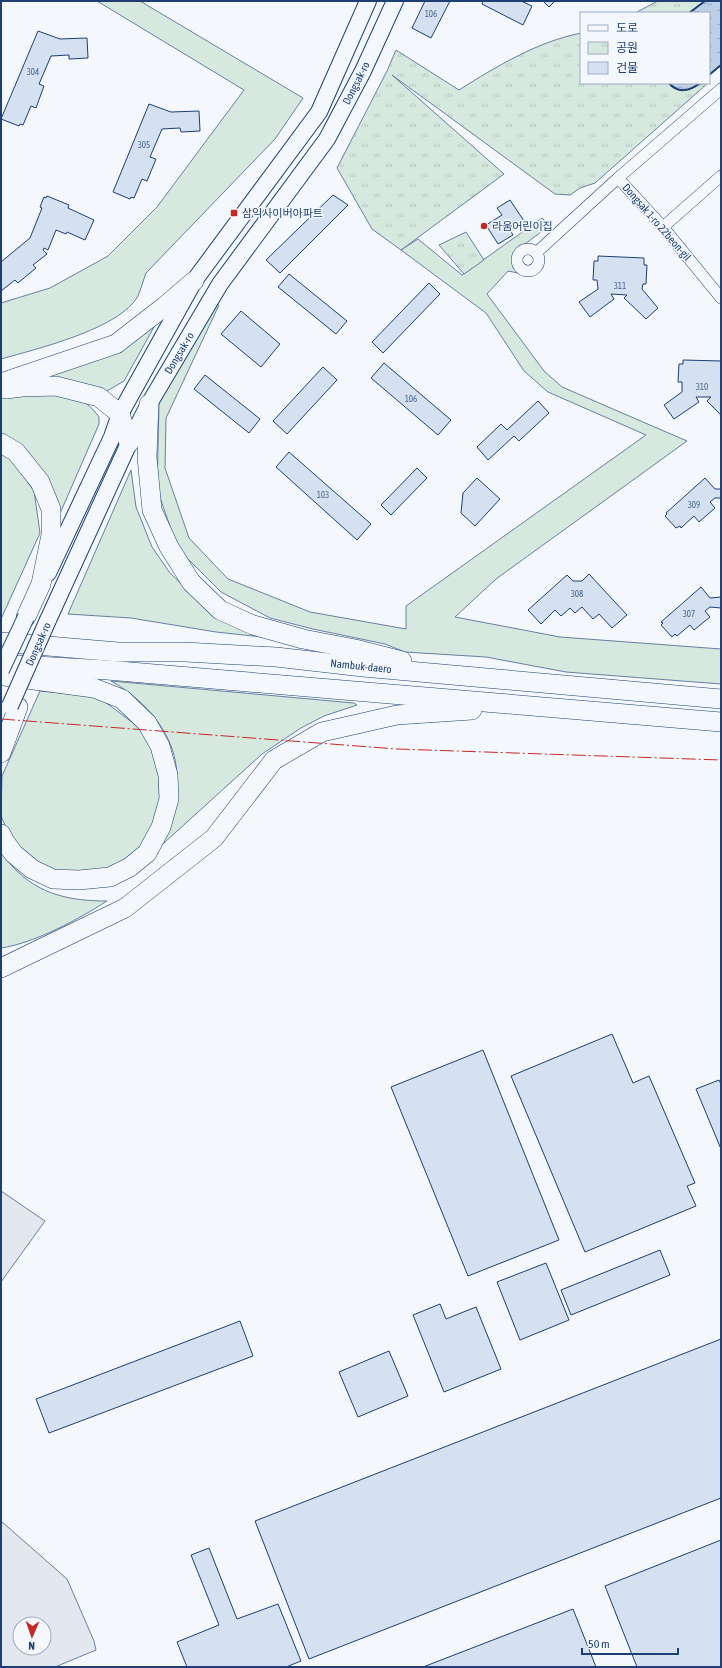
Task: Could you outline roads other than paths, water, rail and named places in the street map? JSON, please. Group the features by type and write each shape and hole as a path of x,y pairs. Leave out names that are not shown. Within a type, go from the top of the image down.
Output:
{"highway":[{"path":"1,383 116,344 165,306 194,281"},
{"path":"1,390 22,387 56,386 99,398 120,414 129,443"},
{"path":"149,404 147,457 152,510 169,547 191,582 220,610 253,625 303,639 354,649 462,676"},
{"path":"1,444 16,452 40,482 51,509 51,535 41,584 26,618"},
{"path":"1,630 90,639 185,652"},
{"name":"Nambuk-daero","path":"1,642 118,652 185,652 276,657 462,676 721,699"},
{"path":"1,664 123,671 721,722"},
{"path":"1,675 94,688 122,699 147,723 160,746 168,775 169,799 161,827 147,853 130,867 110,877 79,880 53,880 32,869 14,854 4,842 1,834"},
{"path":"1,968 126,908 214,838 274,760 322,732 397,715 527,706"},
{"path":"1,753 14,707"},
{"path":"1,953 57,942"}],"main road":[{"name":"Dongsak-ro","path":"1,670 112,438 120,414 194,281 319,112 368,1"},
{"name":"Dongsak-ro","path":"1,727 14,707 48,620 129,443 149,404 220,284 326,139 363,71 395,1"}],"street":[{"name":"Dongsak 1-ro 22beon-gil","path":"721,89 618,178 663,227 721,298"},
{"path":"663,227 721,176"},
{"path":"536,253 618,178"}],"water":[{"path":"705,1 721,1 721,65 710,74 710,12 690,12"},
{"path":"670,84 698,84 692,88 684,90 676,89"}],"place":[{"name":"삼익사이버아파트","path":"234,213"},
{"name":"라움어린이집","path":"484,226"}]}
